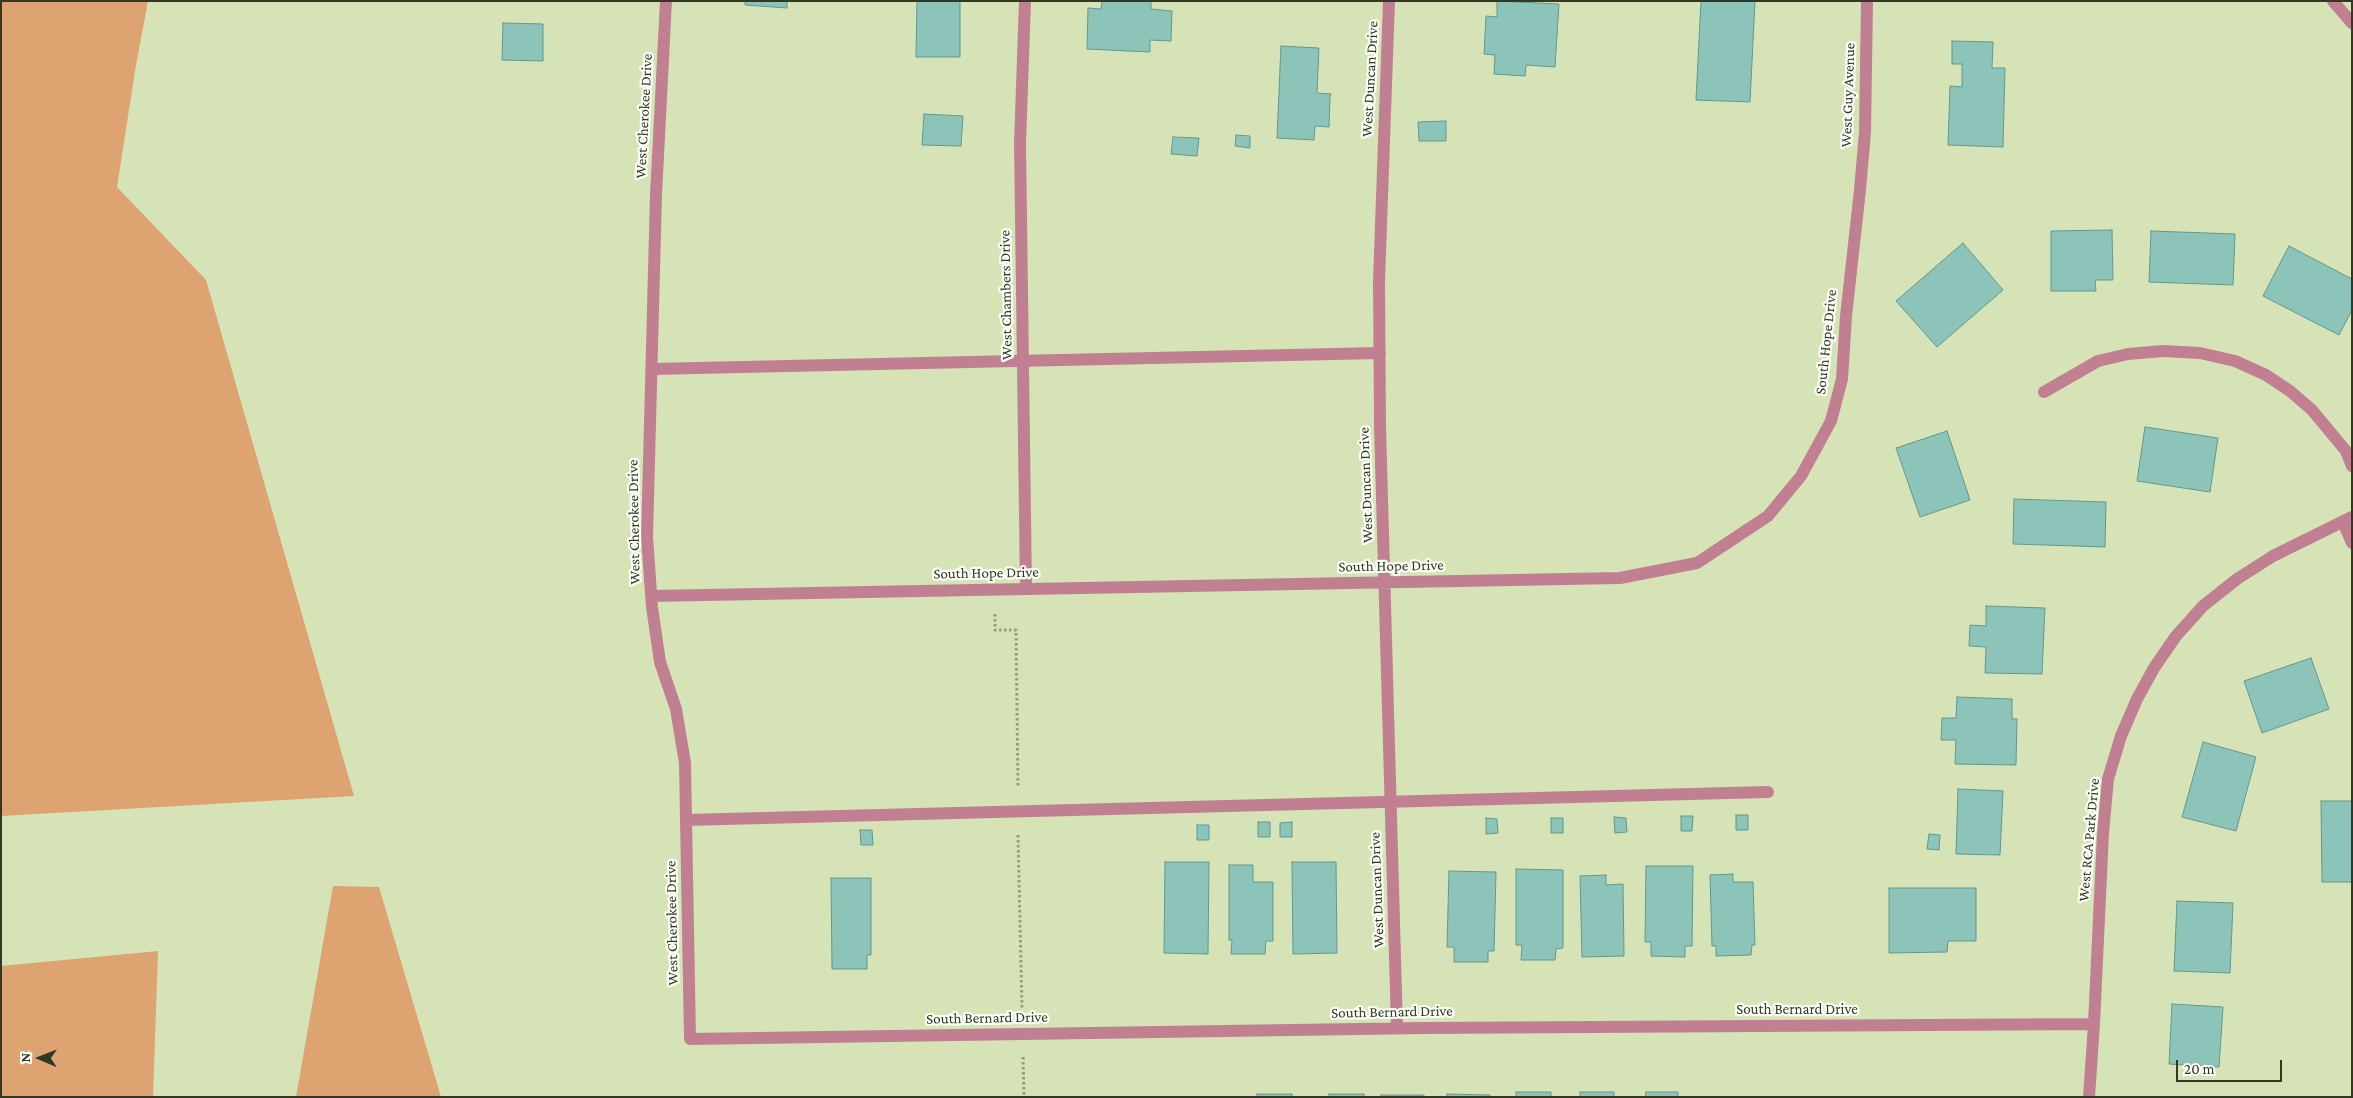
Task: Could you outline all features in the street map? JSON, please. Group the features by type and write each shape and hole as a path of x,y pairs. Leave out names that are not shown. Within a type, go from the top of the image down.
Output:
{"street":[{"name":"West Cherokee Drive","path":"666,1 656,205 647,537 651,596 660,662 676,709 684,763 690,1039"},
{"name":"West Chambers Drive","path":"1025,1 1020,143 1026,589"},
{"name":"West Duncan Drive","path":"1390,1 1379,271 1390,802 1397,1028"},
{"name":"West Guy Avenue","path":"1860,190 1865,132 1867,1"},
{"path":"2334,1 2352,23"},
{"name":"South Hope Drive","path":"651,596 1620,578 1696,563 1768,516 1801,476 1831,421 1842,379 1846,316 1860,190"},
{"path":"2044,392 2098,361 2128,354 2163,350 2200,354 2236,361 2266,375 2290,391 2312,410 2346,451 2352,466"},
{"path":"651,369 1380,353"},
{"path":"2347,519 2352,542"},
{"name":"West RCA Park Drive","path":"2089,1097 2102,833 2108,779 2121,736 2137,699 2154,668 2176,636 2203,606 2237,579 2266,561 2347,519"},
{"path":"686,820 1768,792"},
{"name":"South Bernard Drive","path":"690,1039 1397,1028 2094,1024"}],"path":[{"path":"995,590 995,630 1016,630 1018,793"},
{"path":"1018,826 1022,1012"},
{"path":"1022,1055 1024,1097"}],"shaded area":[{"path":"1,1 148,1 117,187 206,280 354,796 1,816"},
{"path":"333,886 379,887 441,1097 296,1097"},
{"path":"158,951 153,1097 1,1097 1,966"}],"building":[{"path":"745,1 787,1 787,8 745,5"},
{"path":"917,1 960,1 960,57 916,57"},
{"path":"1102,1 1151,1 1151,9 1172,11 1171,41 1150,40 1150,52 1087,49 1088,8 1101,9"},
{"path":"1497,1 1559,4 1555,67 1526,65 1525,76 1494,74 1495,55 1484,54 1486,16 1497,17"},
{"path":"1701,1 1755,1 1750,102 1696,100"},
{"path":"503,23 543,24 543,61 502,60"},
{"path":"1952,41 1993,42 1992,68 2005,68 2003,147 1948,145 1950,86 1962,87 1962,64 1952,64"},
{"path":"1281,46 1319,48 1317,93 1331,94 1329,127 1315,126 1314,140 1277,138"},
{"path":"924,114 963,116 961,146 922,145"},
{"path":"1446,121 1446,141 1419,141 1418,122"},
{"path":"1236,135 1250,136 1250,148 1235,146"},
{"path":"1173,137 1199,138 1197,156 1171,154"},
{"path":"2112,230 2113,280 2095,280 2096,291 2051,291 2051,231"},
{"path":"2151,231 2235,234 2233,285 2149,282"},
{"path":"1963,243 2003,290 1937,347 1896,301"},
{"path":"2289,246 2352,279 2352,310 2339,335 2263,296"},
{"path":"2145,427 2218,438 2210,492 2137,481"},
{"path":"1947,431 1970,500 1920,517 1896,448"},
{"path":"2014,499 2106,502 2105,547 2013,544"},
{"path":"1986,606 2045,608 2042,674 1985,673 1986,647 1969,646 1970,625 1986,626"},
{"path":"2311,658 2329,709 2262,733 2244,681"},
{"path":"1957,697 2012,699 2012,719 2017,719 2016,765 1955,764 1956,740 1941,740 1942,718 1956,718"},
{"path":"2203,742 2256,757 2236,831 2182,817"},
{"path":"1958,789 2003,791 2000,855 1956,854"},
{"path":"2321,801 2352,801 2352,882 2322,882"},
{"path":"1736,815 1748,815 1748,830 1736,830"},
{"path":"1681,816 1693,816 1692,831 1681,831"},
{"path":"1614,817 1626,818 1627,832 1615,833"},
{"path":"1486,818 1497,819 1498,833 1486,834"},
{"path":"1551,818 1563,818 1563,833 1551,833"},
{"path":"1258,822 1270,822 1270,837 1258,837"},
{"path":"1292,822 1292,837 1280,837 1280,823"},
{"path":"1197,825 1209,825 1209,840 1197,840"},
{"path":"860,830 872,830 873,845 861,845"},
{"path":"1929,834 1940,835 1939,850 1927,849"},
{"path":"1165,862 1209,862 1208,954 1164,953"},
{"path":"1292,862 1336,862 1337,953 1293,954"},
{"path":"1229,865 1253,865 1253,882 1273,882 1273,941 1266,941 1265,954 1231,954 1232,940 1229,940"},
{"path":"1646,866 1693,866 1692,946 1685,946 1685,957 1651,956 1651,942 1645,942"},
{"path":"1516,869 1563,870 1563,948 1556,949 1555,960 1521,960 1522,945 1516,945"},
{"path":"1449,871 1496,872 1494,951 1488,951 1488,962 1454,962 1454,947 1447,947"},
{"path":"1733,874 1733,882 1753,882 1755,945 1752,945 1751,955 1716,956 1716,946 1712,946 1710,875"},
{"path":"1606,875 1606,885 1623,884 1624,956 1582,957 1580,876"},
{"path":"831,878 871,878 871,955 867,955 867,969 832,969"},
{"path":"1889,888 1976,888 1976,941 1948,941 1947,952 1889,953"},
{"path":"2177,901 2233,903 2230,973 2174,971"},
{"path":"2172,1004 2223,1007 2219,1067 2169,1064"},
{"path":"1516,1092 1551,1092 1551,1097 1516,1097"},
{"path":"1580,1092 1614,1092 1614,1097 1580,1097"},
{"path":"1646,1092 1678,1092 1678,1097 1645,1097"},
{"path":"1257,1094 1292,1094 1292,1097 1257,1097"},
{"path":"1329,1094 1364,1094 1364,1097 1329,1097"},
{"path":"1447,1094 1490,1095 1490,1097 1447,1097"},
{"path":"1381,1095 1424,1095 1424,1097 1381,1097"}]}
